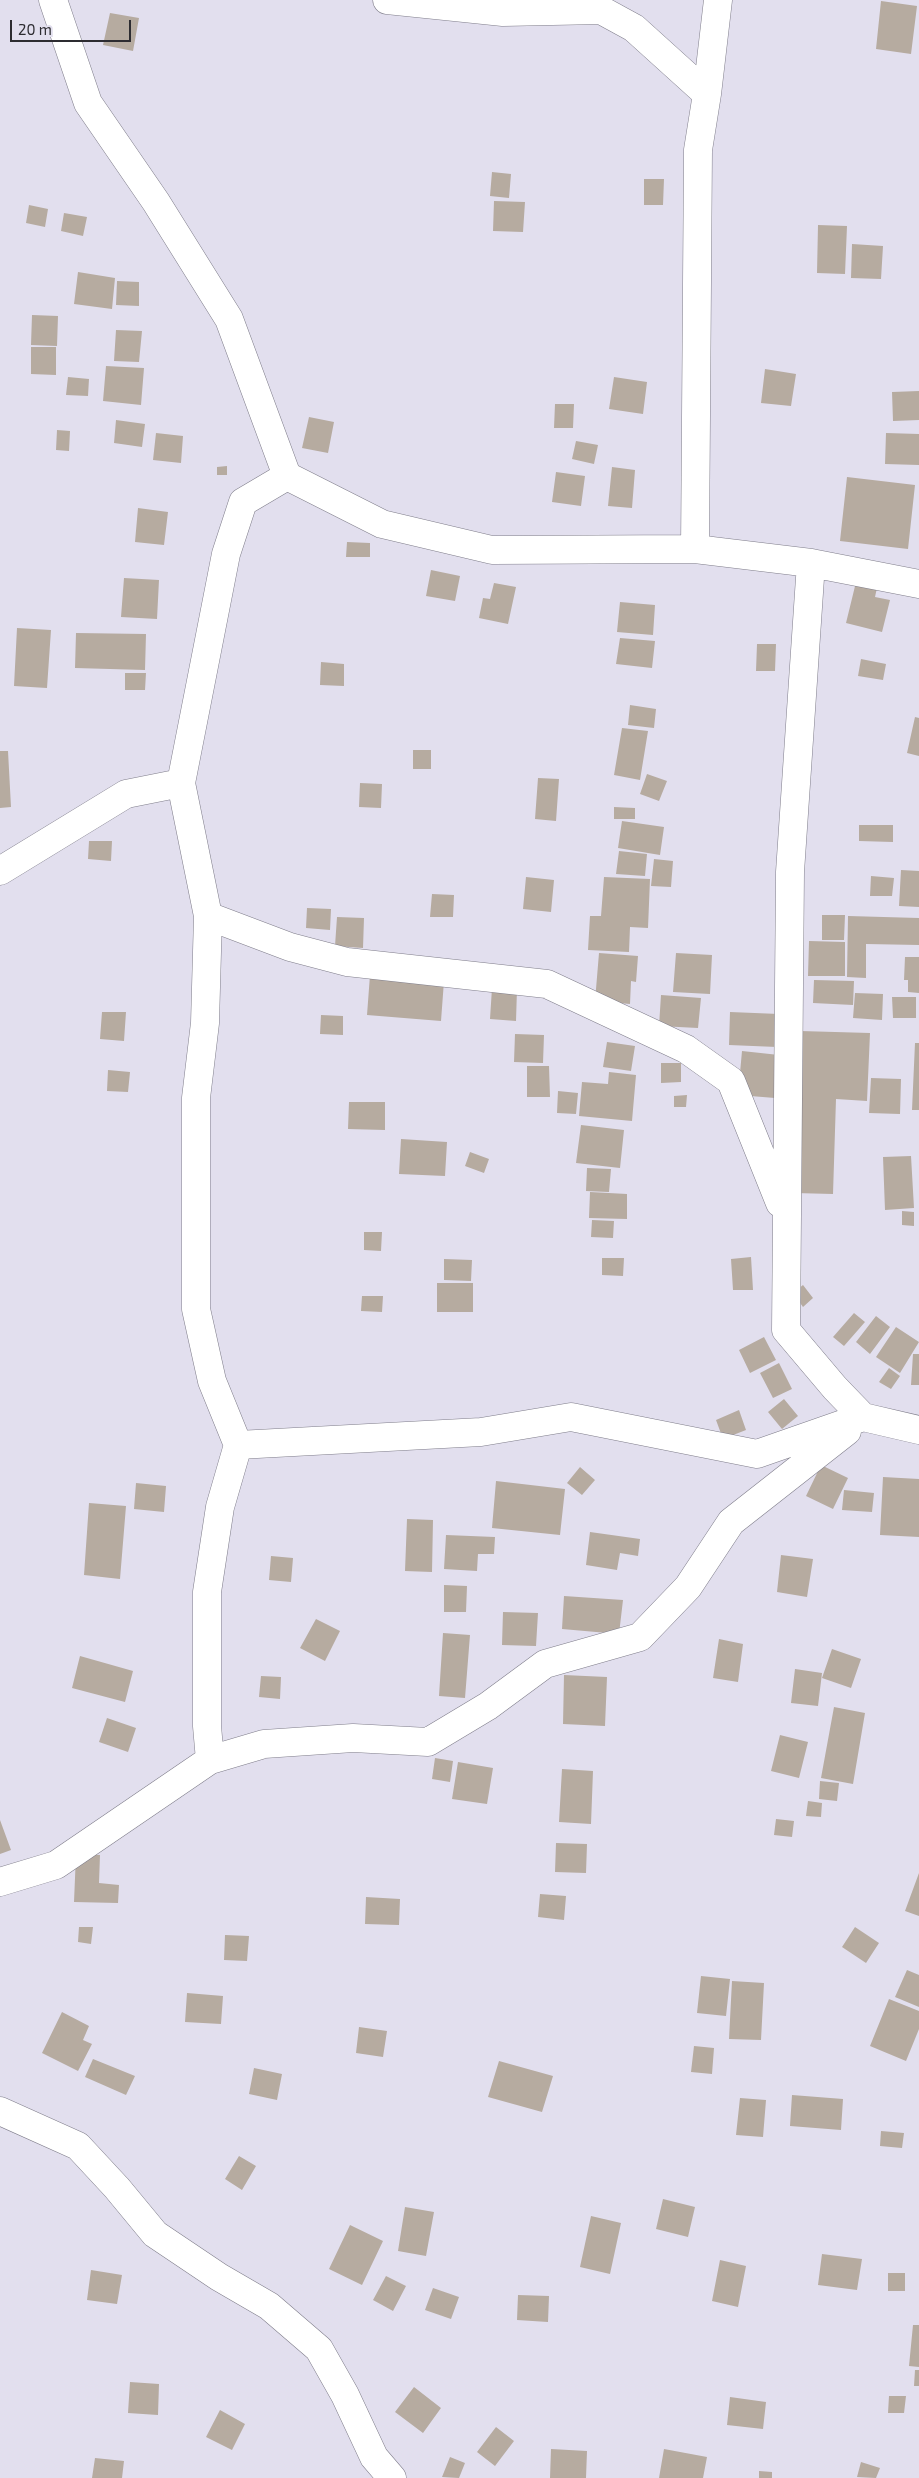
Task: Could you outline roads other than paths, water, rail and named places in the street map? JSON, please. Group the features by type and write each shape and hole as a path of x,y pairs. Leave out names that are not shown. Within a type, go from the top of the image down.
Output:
{"street":[{"path":"53,0 88,103 156,202 230,319 287,476 382,524 492,550 695,548 811,563 919,584"},
{"path":"388,0 504,12 601,10 634,28 707,94"},
{"path":"695,548 698,150 707,94 718,0"},
{"path":"210,1760 206,1726 207,1592 220,1508 238,1445 212,1381 196,1309 196,1098 205,1022 208,916 181,783 226,554 243,502 287,476"},
{"path":"811,563 790,872 785,1216 786,1330 835,1388 863,1417"},
{"path":"0,871 126,794 181,783"},
{"path":"208,916 290,947 347,962 547,984 686,1050 731,1081 785,1216"},
{"path":"238,1445 481,1432 571,1417 757,1454 863,1417 919,1430"},
{"path":"0,1882 56,1865 210,1760 264,1744 352,1738 428,1742 488,1706 545,1664 640,1637 688,1587 732,1522 863,1417"},
{"path":"0,2111 78,2146 117,2188 155,2234 219,2277 269,2306 319,2349 345,2395 370,2468 392,2478"}]}
